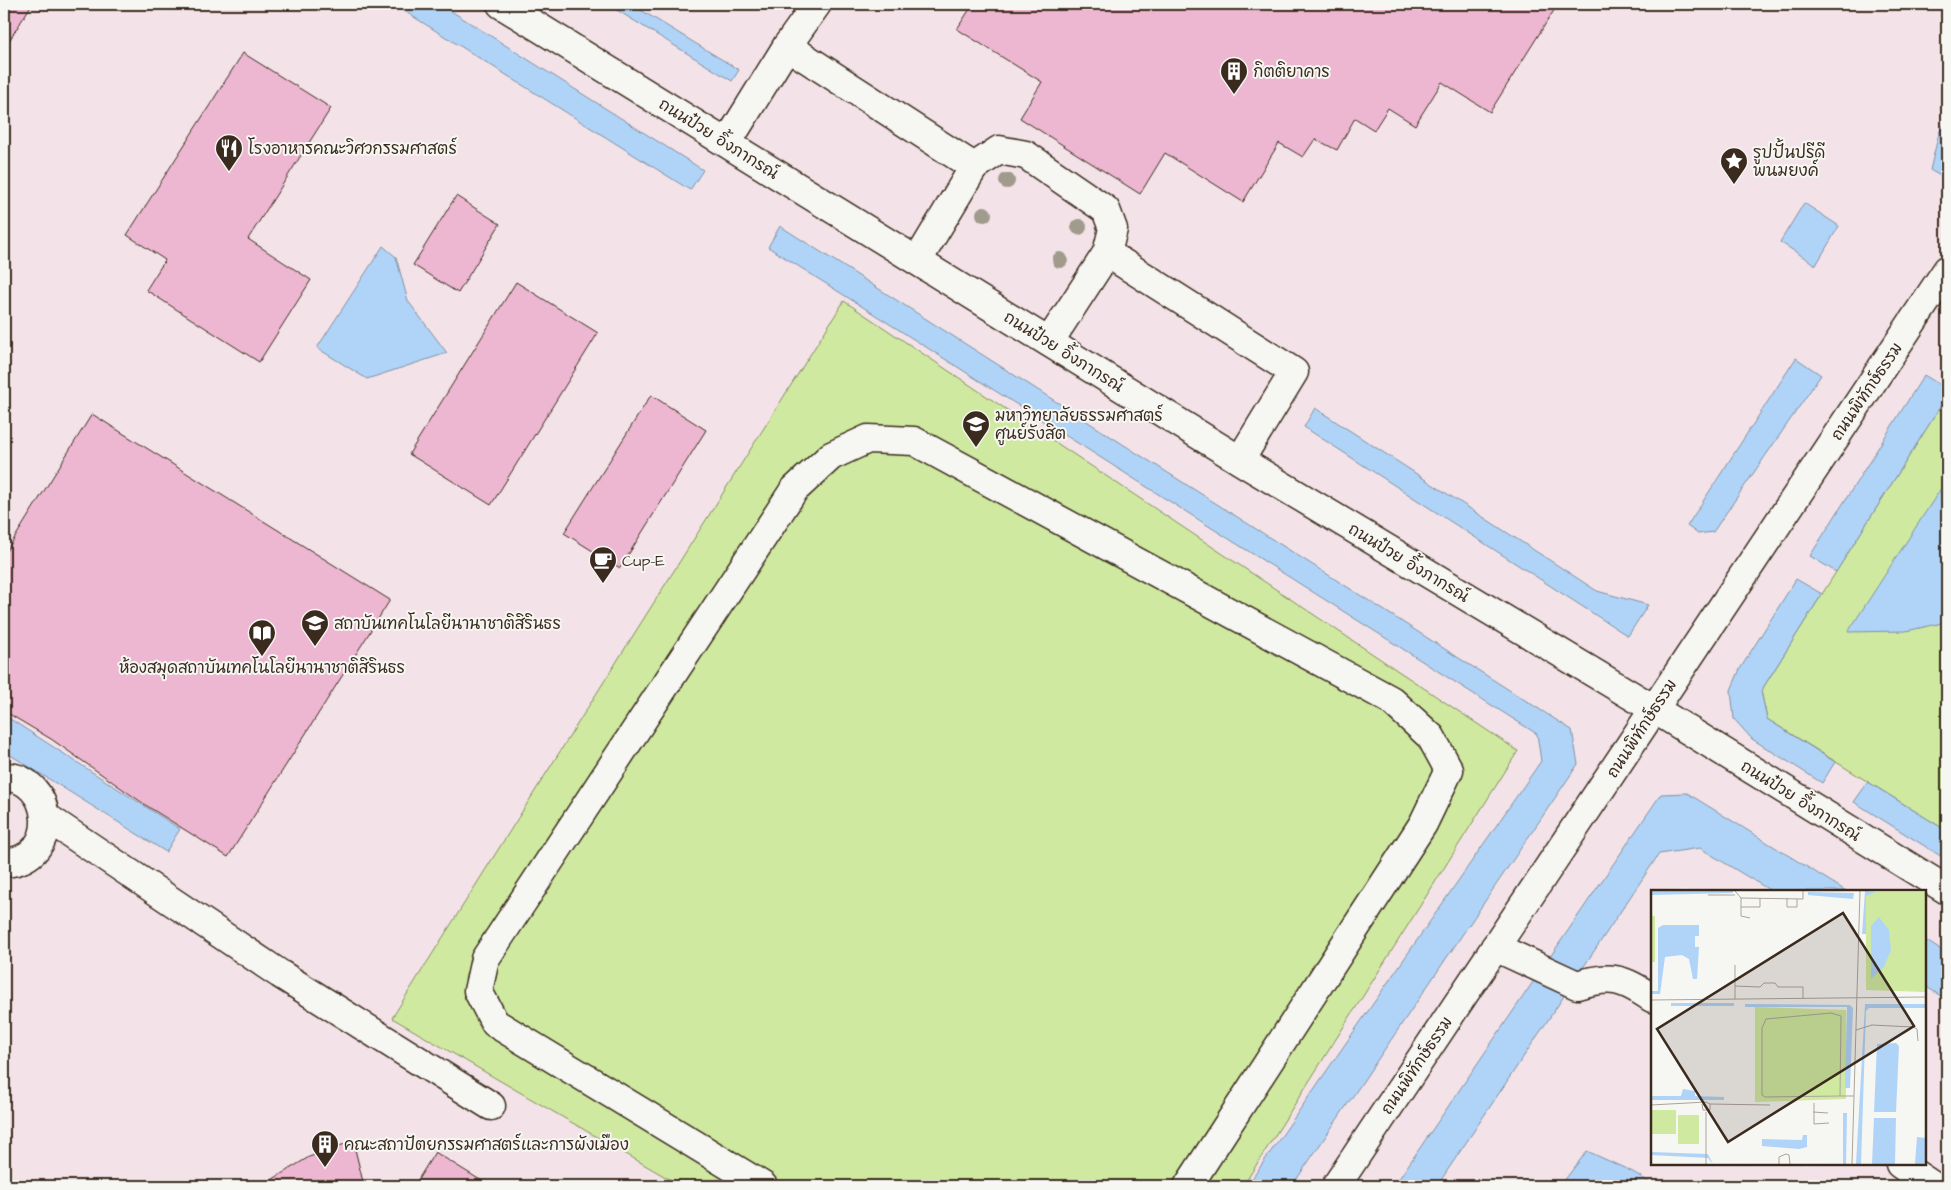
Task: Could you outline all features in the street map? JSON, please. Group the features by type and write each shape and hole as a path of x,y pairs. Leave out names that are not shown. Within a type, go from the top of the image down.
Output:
{"street":[{"name":"ถนนป๋วย อิ้งภากรณ์","path":"501,4 1240,460 1654,710"},
{"path":"727,143 787,46 817,4"},
{"path":"787,46 974,167"},
{"path":"918,260 974,167 999,150 1026,156 1106,210 1112,229 1107,253 1049,342"},
{"path":"1107,253 1294,372 1240,460"},
{"name":"ถนนพิทักษ์ธรรม","path":"1336,1186 1947,270"},
{"path":"763,1186 495,1023 478,991 485,959 794,490 831,456 868,439 914,441 1391,700 1431,737 1449,770 1423,824 1188,1186"},
{"name":"ถนนป๋วย อึ้งภากรณ์","path":"1654,710 1947,890"},
{"path":"4,777 25,783 40,798 46,817 43,836 32,852 15,862 4,863"},
{"path":"46,817 280,974 490,1106"},
{"path":"1495,947 1577,985 1599,979 1616,980 1638,988 1651,997"},
{"path":"1902,1165 1933,1186"}],"shaded area":[{"name":"มหาวิทยาลัยธรรมศาสตร์ ศูนย์รังสิต","path":"4,4 1947,4 1947,1186 4,1186"}],"green space":[{"path":"844,301 1518,751 1243,1186 681,1186 392,1018"},
{"path":"1947,396 1947,831 1767,719 1761,691"}],"water":[{"path":"393,4 440,4 703,170 690,190"},
{"path":"607,4 631,4 739,70 732,81"},
{"path":"1947,119 1947,180 1930,170 1939,133"},
{"path":"1804,203 1839,226 1816,265 1780,242"},
{"path":"780,226 1572,730 1578,764 1292,1186 1247,1186 1541,761 1537,734 768,247"},
{"path":"383,246 396,257 408,301 447,353 367,379 317,348"},
{"path":"1796,358 1821,375 1713,532 1698,534 1687,526"},
{"path":"1924,375 1947,389 1947,396 1836,572 1810,556"},
{"path":"1315,408 1597,591 1648,605 1628,636 1304,427"},
{"path":"1947,479 1947,622 1906,631 1848,632"},
{"path":"1796,579 1822,594 1761,691 1767,719 1835,762 1822,783 1752,739 1734,719 1731,690 1740,669"},
{"path":"4,715 180,829 166,852 4,751"},
{"path":"1868,782 1947,831 1947,860 1854,802"},
{"path":"1687,793 1844,890 1769,890 1700,848 1659,854 1437,1186 1394,1186 1661,794"},
{"path":"1926,941 1947,954 1947,1000 1926,987"},
{"path":"1587,1151 1633,1172 1655,1186 1560,1186"}],"building":[{"path":"4,4 32,4 4,49"},
{"name":"กิตติยาคาร","path":"973,4 1558,4 1490,112 1442,82 1415,125 1388,108 1374,130 1355,118 1337,150 1315,139 1303,157 1279,143 1243,202 1165,153 1140,194 1020,118 1042,82 957,29"},
{"name":"โรงอาหารคณะวิศวกรรมศาสตร์","path":"243,53 331,108 248,239 311,280 259,362 146,290 165,260 127,235"},
{"path":"456,196 500,224 458,293 413,265"},
{"path":"516,282 598,333 491,505 409,454"},
{"path":"651,395 706,430 620,568 564,533"},
{"path":"92,414 390,600 228,857 147,806 51,739 4,711 4,555"},
{"name":"คณะสถาปัตยกรรมศาสตร์และการผังเมือง","path":"353,1141 364,1186 268,1186 273,1179 309,1157"},
{"name":"คณะสถาปัตยกรรมศาสตร์และการผังเมือง","path":"435,1152 485,1183 483,1186 414,1186"}],"place":[{"name":"กิตติยาคาร","path":"1234,95"},
{"name":"โรงอาหารคณะวิศวกรรมศาสตร์","path":"229,172"},
{"name":"รูปปั้นปรีดี พนมยงค์","path":"1734,185"},
{"name":"มหาวิทยาลัยธรรมศาสตร์ ศูนย์รังสิต","path":"976,448"},
{"name":"Cup-E","path":"603,584"},
{"name":"สถาบันเทคโนโลยีนานาชาติสิรินธร","path":"315,647"},
{"name":"ห้องสมุดสถาบันเทคโนโลยีนานาชาติสิรินธร","path":"262,657"},
{"name":"คณะสถาปัตยกรรมศาสตร์และการผังเมือง","path":"325,1168"}]}
